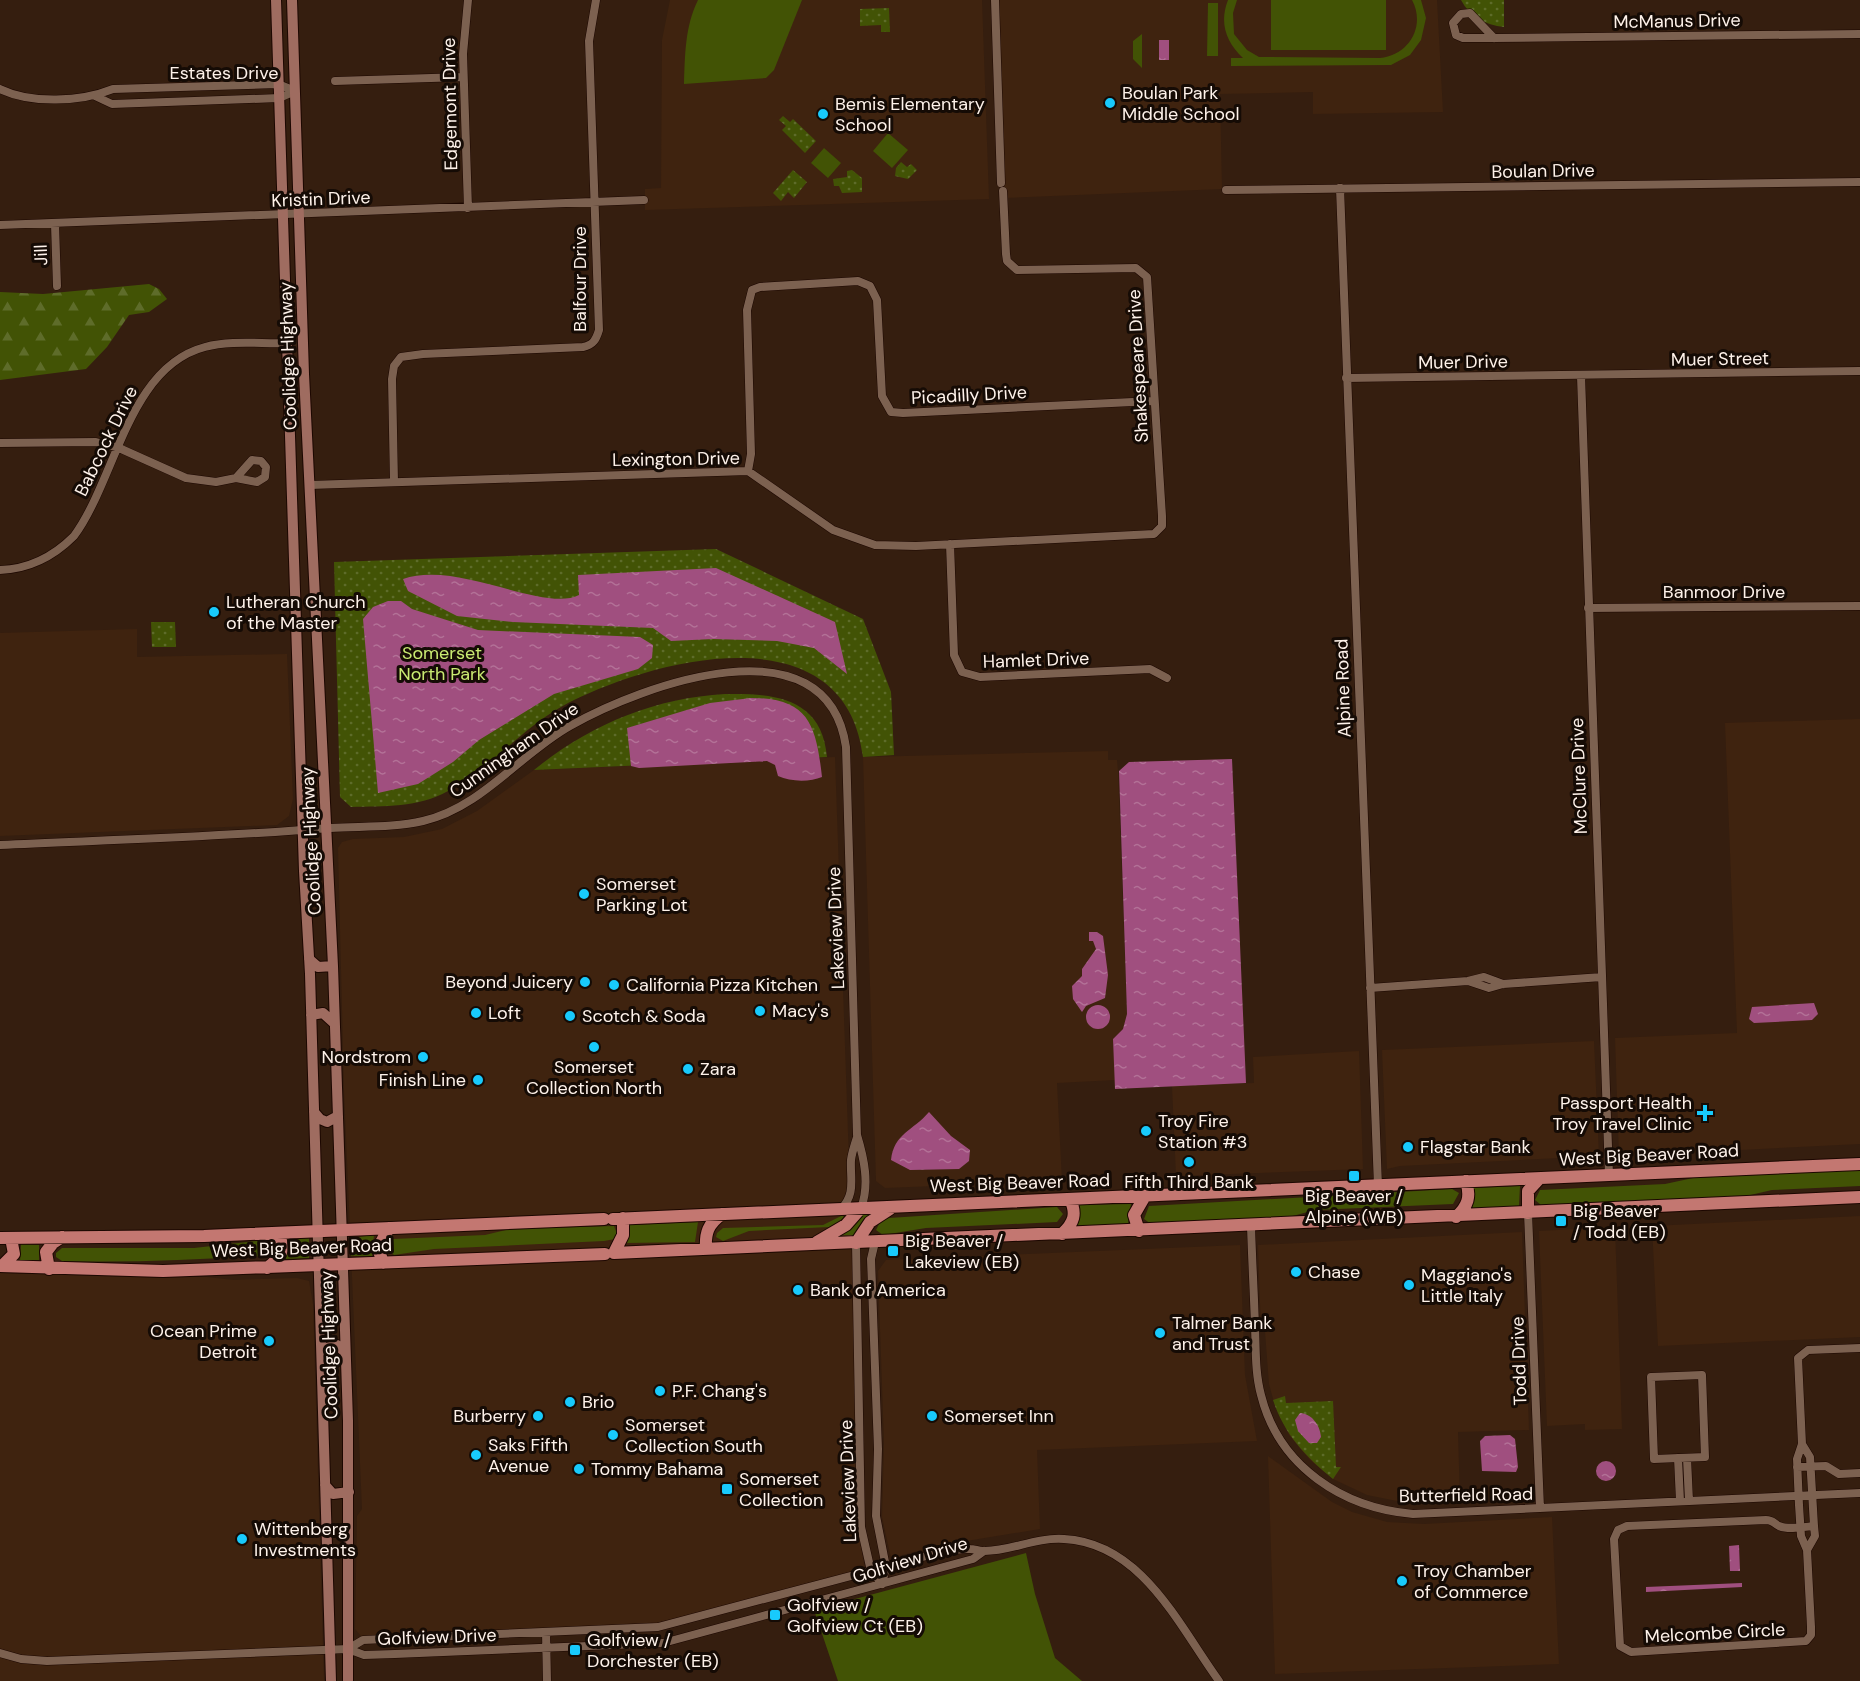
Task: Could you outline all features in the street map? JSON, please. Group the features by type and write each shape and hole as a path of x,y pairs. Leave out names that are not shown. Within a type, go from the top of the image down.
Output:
{"main road":[{"name":"Coolidge Highway","path":"276,0 322,1348 331,1681"},
{"name":"Coolidge Highway","path":"292,0 303,346 327,829 338,1116 349,1492 348,1681"},
{"path":"287,343 297,341 303,346"},
{"path":"292,501 300,509 311,508"},
{"path":"294,549 306,547 314,555"},
{"path":"309,958 318,967 333,966"},
{"path":"311,1015 323,1013 334,1023"},
{"path":"314,1112 320,1119 327,1122 338,1116"},
{"name":"West Big Beaver Road","path":"6,1238 277,1233 1860,1164"},
{"path":"1528,1213 1528,1191 1539,1179"},
{"path":"1456,1217 1468,1203 1470,1196 1466,1182"},
{"path":"1139,1231 1134,1215 1145,1196"},
{"name":"West Big Beaver Road","path":"1,1266 163,1271 267,1268 1456,1217 1860,1197"},
{"path":"1062,1234 1070,1227 1075,1213 1070,1199"},
{"path":"856,1243 870,1222 894,1207"},
{"path":"813,1244 846,1225 861,1208"},
{"path":"706,1249 706,1232 714,1220 722,1214"},
{"path":"610,1254 621,1242 613,1219"},
{"path":"382,1263 378,1248 389,1228"},
{"path":"267,1268 281,1254 282,1243 277,1233"},
{"path":"49,1269 46,1252 62,1237"},
{"path":"1,1266 14,1254 6,1238"},
{"path":"322,1348 337,1346 345,1352"},
{"path":"325,1484 333,1494 341,1495 349,1492"}],"street":[{"name":"Edgemont Drive","path":"468,0 464,32 468,208"},
{"name":"Balfour Drive","path":"394,482 392,379 394,366 401,357 583,347 597,339 599,330 589,41 596,0"},
{"name":"Shakespeare Drive","path":"995,0 1007,261 1017,270 1130,268 1144,272 1149,294 1162,526"},
{"name":"McManus Drive","path":"1494,38 1470,13 1461,14 1454,23 1456,35 1463,38 1494,38 1860,34"},
{"path":"335,81 464,77"},
{"name":"Estates Drive","path":"0,88 14,96 62,98 95,96 113,89 278,84 295,91"},
{"name":"Estates Drive","path":"95,96 112,104 279,98 295,91"},
{"name":"Boulan Drive","path":"1226,190 1860,182"},
{"name":"Alpine Road","path":"1340,188 1378,1186"},
{"name":"Kristin Drive","path":"0,225 283,216 644,200"},
{"name":"Jill","path":"55,224 57,286"},
{"name":"Picadilly Drive","path":"748,471 751,454 747,310 752,290 766,286 858,281 870,286 877,300 882,396 891,412 903,414 1154,401"},
{"name":"Babcock Drive","path":"0,570 21,568 40,561 66,544 80,527 152,383 174,362 198,349 213,345 287,343"},
{"name":"Muer Street","path":"1581,376 1860,372"},
{"name":"Muer Drive","path":"1346,378 1581,376"},
{"name":"McClure Drive","path":"1581,376 1609,1175"},
{"path":"0,443 86,441 118,448 186,478 216,482 236,478"},
{"name":"Lexington Drive","path":"310,485 748,471 818,521 855,539 894,547 1139,536 1154,534 1162,526"},
{"name":"Hamlet Drive","path":"950,544 954,655 962,672 980,677 1150,669 1167,678"},
{"name":"Banmoor Drive","path":"1588,608 1860,606"},
{"name":"Cunningham Drive","path":"0,845 303,832 411,823 441,816 469,802 532,751 569,727 638,695 688,680 757,671 780,673 814,688 829,703 840,721"},
{"name":"Lakeview Drive","path":"840,721 847,759 857,1135 864,1157 865,1192 861,1208"},
{"path":"1370,988 1489,978 1503,984 1602,977"},
{"name":"Lakeview Drive","path":"841,1209 850,1197 851,1158 857,1135"},
{"name":"Todd Drive","path":"1528,1213 1540,1508"},
{"name":"Butterfield Road","path":"1251,1226 1260,1390 1270,1421 1280,1439 1305,1470 1346,1498 1384,1511 1432,1513 1860,1493"},
{"name":"Lakeview Drive","path":"875,1242 871,1260 878,1456 876,1516 886,1567 882,1584"},
{"name":"Lakeview Drive","path":"856,1243 862,1438 861,1518 871,1571 882,1584"},
{"path":"1802,1444 1798,1358 1809,1350 1860,1348"},
{"path":"1702,1375 1705,1457 1687,1458 1654,1459 1651,1377 1702,1375"},
{"name":"Melcombe Circle","path":"1802,1444 1810,1457 1815,1536 1807,1550"},
{"name":"Melcombe Circle","path":"1802,1444 1797,1467 1800,1527 1807,1550 1811,1635 1806,1641 1631,1652 1620,1646 1614,1539 1618,1530 1627,1526 1766,1520 1773,1520 1780,1526 1800,1527 1814,1526"},
{"path":"1678,1458 1680,1502"},
{"path":"1687,1458 1689,1501"},
{"path":"1797,1467 1826,1466 1839,1474 1860,1473"},
{"name":"Golfview Drive","path":"348,1649 363,1640 664,1626 934,1554 968,1548 984,1551 1038,1540 1065,1539 1084,1541 1121,1556 1149,1582 1219,1681"},
{"name":"Golfview Drive","path":"348,1649 364,1655 667,1642 973,1559 984,1551"},
{"path":"546,1632 547,1681"},
{"path":"0,1653 21,1659 46,1660 348,1649"}],"shaded area":[{"name":"Bemis Elementary School","path":"670,0 982,0 989,199 645,210 645,189 661,188 662,40"},
{"name":"Boulan Park Middle School","path":"997,0 1437,0 1443,112 1313,114 1313,92 1220,94 1222,189 1004,198"},
{"path":"137,629 137,657 287,654 293,799 289,816 277,825 0,836 0,633"},
{"path":"1860,719 1860,1144 1619,1156 1615,1038 1737,1033 1725,723"},
{"path":"1108,751 1108,760 1117,760 1118,771 1127,1014 1123,1029 1113,1039 1115,1080 1057,1083 1062,1181 885,1188 876,1181 863,757"},
{"name":"Somerset Collection","path":"835,757 859,1451 858,1531 865,1569 659,1625 361,1636 355,1629 357,1516 362,1509 344,1090 338,848 342,842 353,839 404,837 442,829 477,811 534,770"},
{"path":"1594,1041 1599,1156 1400,1166 1387,1169 1382,1050"},
{"path":"1359,1051 1363,1169 1176,1176 1172,1086 1254,1083 1253,1057"},
{"path":"1860,1216 1860,1337 1658,1346 1652,1226"},
{"path":"1615,1227 1622,1429 1585,1430 1585,1424 1547,1426 1539,1231"},
{"path":"1522,1232 1529,1430 1458,1432 1460,1501 1402,1502 1367,1495 1333,1479 1310,1460 1289,1435 1275,1406 1269,1384 1265,1332 1261,1332 1258,1245"},
{"path":"1240,1245 1245,1375 1257,1441 1037,1450 1040,1529 936,1546 891,1558 882,1517 884,1443 878,1271 886,1260"},
{"path":"0,1273 207,1277 234,1280 297,1278 309,1281 313,1304 324,1681 0,1681"},
{"path":"1268,1456 1332,1502 1352,1512 1387,1522 1424,1524 1552,1517 1559,1664 1275,1674"}],"green space":[{"path":"698,0 802,0 774,70 766,78 684,84 688,30"},
{"path":"1228,0 1237,0 1233,13 1234,34 1247,50 1259,57 1380,58 1390,56 1407,45 1416,29 1416,10 1412,0 1421,0 1426,18 1421,40 1410,55 1391,65 1231,66 1231,58 1243,58 1228,39 1226,32 1224,17"},
{"path":"1271,0 1386,0 1386,50 1271,50"},
{"path":"1461,0 1504,0 1504,27 1479,19"},
{"path":"1208,3 1218,3 1218,56 1207,56"},
{"path":"889,8 890,32 881,32 881,25 860,26 860,9"},
{"path":"1142,34 1142,68 1133,59 1133,41"},
{"path":"783,116 790,122 793,119 816,141 805,153 782,130 786,126 779,120"},
{"path":"888,133 908,150 892,168 873,151"},
{"path":"824,148 841,163 828,178 811,163"},
{"path":"901,162 907,167 911,164 917,170 908,179 895,176 896,168"},
{"path":"793,170 807,182 794,198 788,192 781,201 773,193"},
{"path":"852,170 862,178 862,192 842,193 839,186 834,186 833,179 847,177 847,171"},
{"path":"149,284 159,289 167,299 149,312 129,315 107,347 86,369 0,380 0,292 43,294"},
{"name":"Somerset North Park","path":"716,549 863,619 891,692 894,755 863,757 848,710 821,680 783,663 738,658 690,662 643,674 599,689 546,716 478,772 437,797 401,805 351,807 340,797 334,562"},
{"path":"151,622 175,622 176,647 152,647"},
{"path":"725,694 777,698 805,710 816,722 823,737 827,757 534,770 577,740 624,717 673,701"},
{"path":"1860,1170 1860,1186 1772,1190 1746,1196 1541,1205 1535,1200 1540,1190 1665,1184 1693,1178"},
{"path":"1520,1186 1519,1206 1472,1209 1474,1188"},
{"path":"1452,1189 1459,1193 1453,1204 1315,1210 1289,1217 1151,1224 1144,1219 1149,1206"},
{"path":"1131,1204 1128,1224 1078,1226 1080,1205"},
{"path":"1057,1207 1063,1214 1057,1222 926,1228 883,1235 876,1230 881,1220 889,1218"},
{"path":"871,1214 855,1235 838,1235 860,1215"},
{"path":"843,1215 844,1218 829,1227 749,1231 723,1241 716,1237 723,1228 823,1225"},
{"path":"698,1222 695,1242 625,1243 630,1225"},
{"path":"614,1226 617,1234 615,1239 604,1241 434,1249 394,1255 388,1249 393,1239 485,1235 510,1229"},
{"path":"374,1235 372,1256 351,1256 350,1238"},
{"path":"309,1238 309,1258 284,1259 286,1240"},
{"path":"265,1240 272,1248 265,1256 113,1261 62,1261 56,1257 56,1253 62,1248 194,1248"},
{"path":"21,1244 39,1245 39,1260 20,1261"},
{"path":"1285,1396 1286,1403 1333,1401 1336,1467 1341,1467 1333,1479 1305,1453 1283,1424 1273,1400"},
{"path":"1026,1553 1035,1594 1055,1658 1082,1681 838,1681 814,1610"}],"water":[{"path":"1159,40 1169,40 1169,60 1159,60"},
{"path":"716,568 835,622 847,674 814,648 777,641 713,639 671,641 653,628 513,622 457,616 408,591 403,579 425,575 449,576 522,593 564,599 579,595 578,575"},
{"path":"388,601 401,601 412,609 478,630 640,637 653,645 652,658 638,669 554,694 479,740 453,762 418,784 378,793 363,619 373,607"},
{"path":"751,698 786,703 806,718 817,743 822,777 800,781 783,778 778,776 775,765 767,761 639,768 631,766 627,728 710,703"},
{"path":"1232,759 1246,1083 1115,1089 1113,1039 1123,1029 1127,1014 1119,771 1129,762"},
{"path":"1089,932 1097,932 1103,936 1108,975 1105,998 1086,1006 1082,1012 1073,999 1072,986 1082,976 1082,969 1096,949 1093,941 1089,941"},
{"path":"1814,1003 1818,1014 1812,1020 1754,1023 1749,1019 1752,1007"},
{"path":"1098,1005 1103,1006 1109,1012 1109,1022 1103,1028 1098,1029 1093,1028 1087,1022 1086,1017 1087,1012 1093,1006"},
{"path":"929,1112 951,1136 970,1150 969,1161 959,1169 910,1170 891,1160 900,1138"},
{"path":"1300,1413 1308,1415 1317,1424 1321,1437 1317,1443 1309,1443 1298,1431 1295,1420"},
{"path":"1510,1435 1515,1439 1518,1467 1516,1472 1482,1471 1480,1441 1485,1436"},
{"path":"1606,1461 1613,1464 1616,1471 1613,1478 1606,1481 1599,1478 1596,1471 1599,1464"},
{"path":"1739,1545 1740,1571 1730,1571 1729,1546"},
{"path":"1742,1583 1742,1587 1646,1592 1646,1587"}],"place":[{"name":"Boulan Park Middle School","path":"1110,103"},
{"name":"Bemis Elementary School","path":"823,114"},
{"name":"Lutheran Church of the Master","path":"214,612"},
{"name":"Somerset Parking Lot","path":"584,894"},
{"name":"Beyond Juicery","path":"585,982"},
{"name":"California Pizza Kitchen","path":"614,985"},
{"name":"Macy's","path":"760,1011"},
{"name":"Loft","path":"476,1013"},
{"name":"Scotch & Soda","path":"570,1016"},
{"name":"Somerset Collection North","path":"594,1047"},
{"name":"Nordstrom","path":"423,1057"},
{"name":"Zara","path":"688,1069"},
{"name":"Finish Line","path":"478,1080"},
{"name":"Passport Health Troy Travel Clinic","path":"1705,1113"},
{"name":"Troy Fire Station #3","path":"1146,1131"},
{"name":"Flagstar Bank","path":"1408,1147"},
{"name":"Fifth Third Bank","path":"1189,1162"},
{"name":"Big Beaver / Alpine (WB)","path":"1354,1176"},
{"name":"Big Beaver / Todd (EB)","path":"1561,1221"},
{"name":"Big Beaver / Lakeview (EB)","path":"893,1251"},
{"name":"Chase","path":"1296,1272"},
{"name":"Maggiano's Little Italy","path":"1409,1285"},
{"name":"Bank of America","path":"798,1290"},
{"name":"Talmer Bank and Trust","path":"1160,1333"},
{"name":"Ocean Prime Detroit","path":"269,1341"},
{"name":"P.F. Chang's","path":"660,1391"},
{"name":"Brio","path":"570,1402"},
{"name":"Burberry","path":"538,1416"},
{"name":"Somerset Inn","path":"932,1416"},
{"name":"Somerset Collection South","path":"613,1435"},
{"name":"Saks Fifth Avenue","path":"476,1455"},
{"name":"Tommy Bahama","path":"579,1469"},
{"name":"Somerset Collection","path":"727,1489"},
{"name":"Wittenberg Investments","path":"242,1539"},
{"name":"Troy Chamber of Commerce","path":"1402,1581"},
{"name":"Golfview / Golfview Ct (EB)","path":"775,1615"},
{"name":"Golfview / Dorchester (EB)","path":"575,1650"}]}
